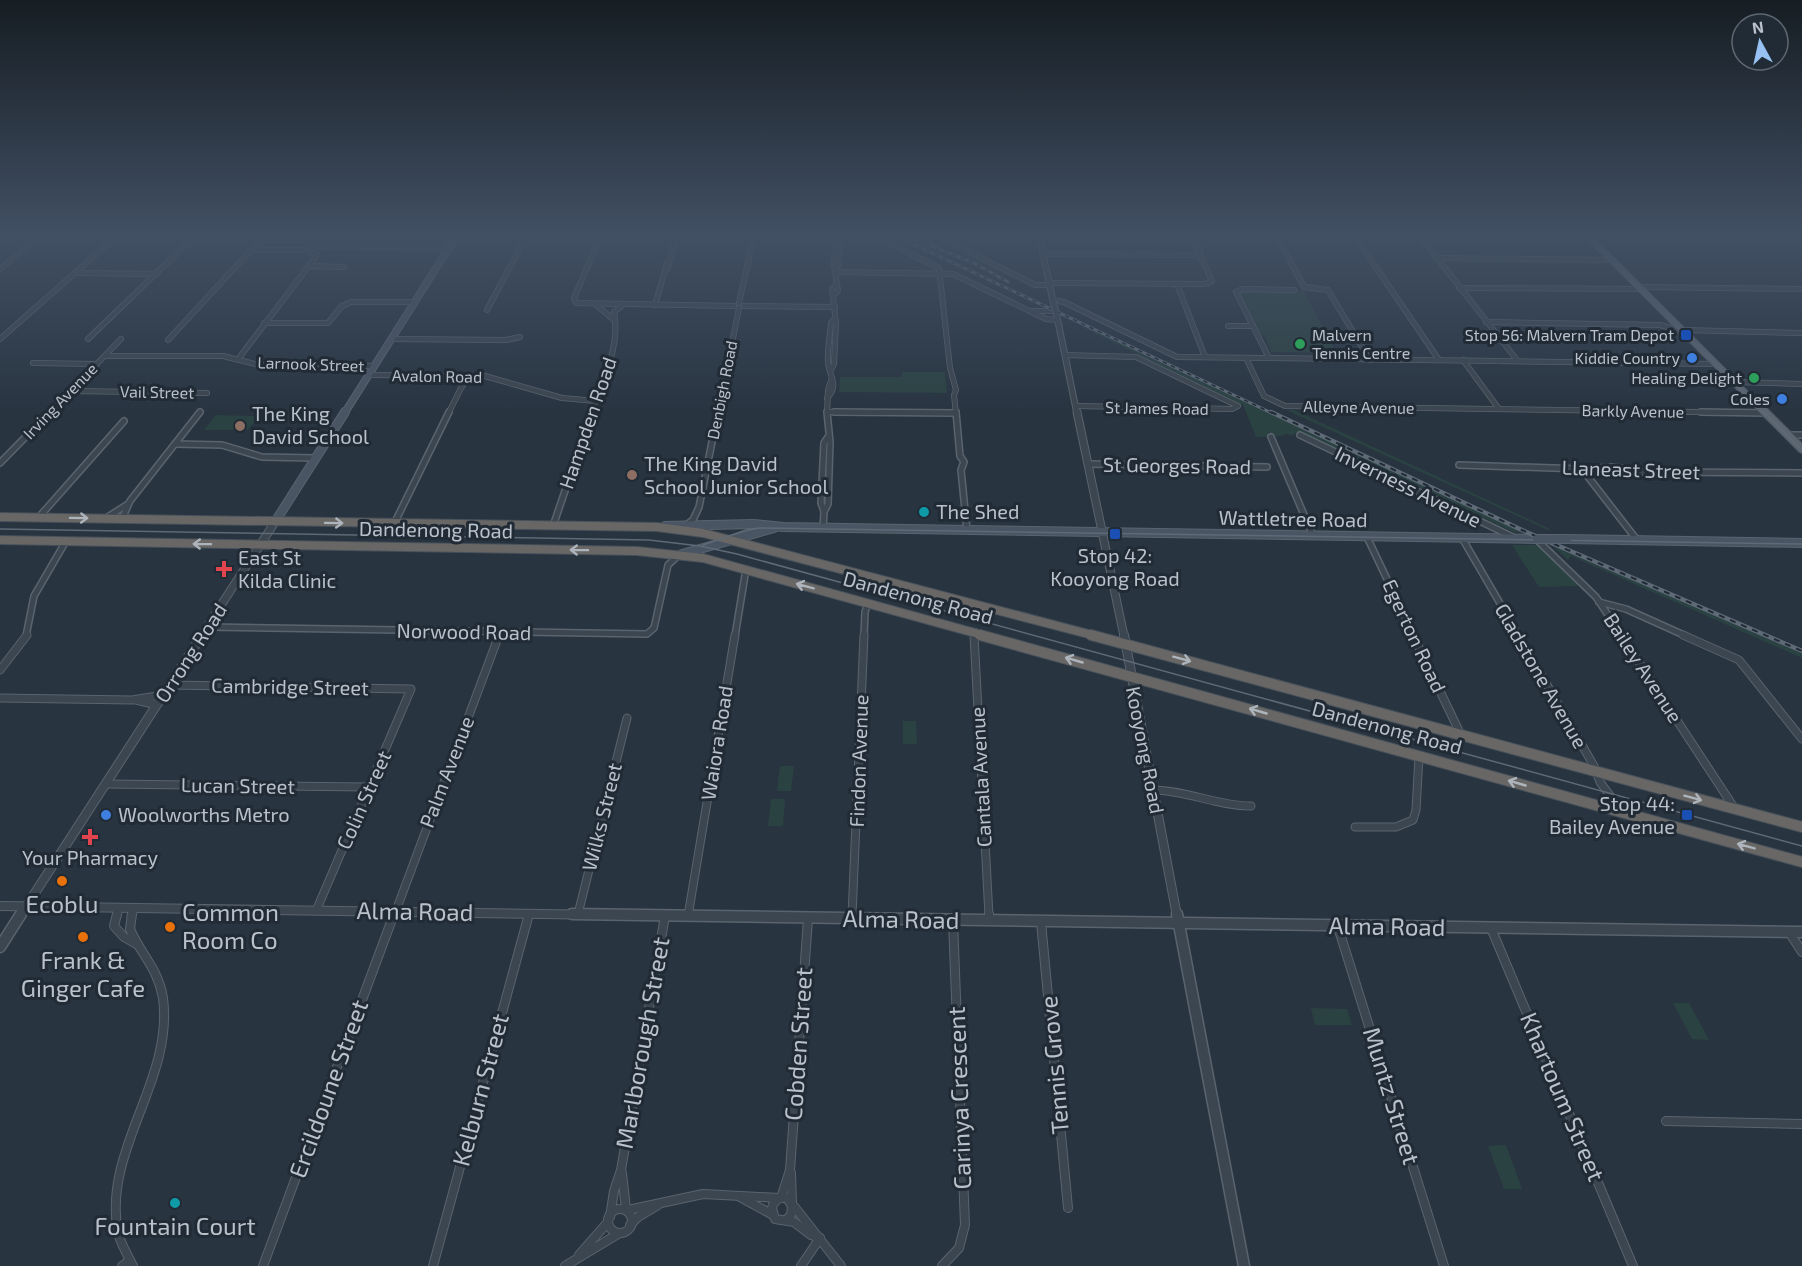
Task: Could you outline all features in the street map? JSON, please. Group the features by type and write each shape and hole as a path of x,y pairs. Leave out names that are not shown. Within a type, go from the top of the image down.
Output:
{"highway":[{"name":"Dandenong Road","path":"0,516 681,529 735,540 1802,827"},
{"name":"Dandenong Road","path":"0,540 681,554 746,569 1802,862"}],"main road":[{"name":"Orrong Road","path":"275,522 420,294"},
{"path":"1646,294 1802,449"},
{"name":"Wattletree Road","path":"647,527 751,524 823,528 1802,543"},
{"name":"Wattletree Road","path":"681,554 783,527"}],"street":[{"path":"0,339 52,294"},
{"path":"88,339 135,294"},
{"path":"168,340 211,294"},
{"path":"239,358 287,294"},
{"path":"487,310 496,294"},
{"path":"576,294 574,300 578,304 835,307"},
{"path":"656,305 659,294"},
{"name":"Denbigh Road","path":"686,525 692,521 699,507 742,294"},
{"path":"823,528 824,512 828,504 830,442 827,398 833,393 831,370 834,364 836,334 833,296 835,294"},
{"path":"943,294 945,311 943,317 946,325 950,368 956,392 954,395 960,456 957,462 961,470 967,530"},
{"path":"995,294 1046,319 1057,320"},
{"name":"Kooyong Road","path":"1053,294 1126,644 1244,1266"},
{"path":"1181,294 1205,357"},
{"path":"1236,294 1268,358"},
{"path":"1330,294 1371,359"},
{"path":"1394,294 1439,360"},
{"path":"1464,294 1516,361"},
{"path":"1055,301 1067,304 1182,358 1716,364"},
{"path":"264,323 328,323 342,306 351,302 415,302"},
{"path":"595,304 615,320"},
{"name":"Hampden Road","path":"553,526 617,336 614,310 623,305"},
{"path":"1026,309 1055,311"},
{"path":"1657,325 1668,322 1669,317"},
{"path":"1486,322 1657,325 1674,327 1684,332 1802,333"},
{"path":"1228,326 1253,326"},
{"path":"392,339 508,340 520,337"},
{"name":"Irving Avenue","path":"0,463 121,339"},
{"path":"504,345 508,340"},
{"name":"St James Road","path":"1065,355 1136,357 1238,407 1076,406"},
{"name":"Larnook Street","path":"105,356 223,356 239,358 259,365 374,366"},
{"name":"Alleyne Avenue","path":"1248,358 1264,396 1282,406 1499,409"},
{"path":"1463,360 1499,409"},
{"path":"33,363 97,364"},
{"name":"Avalon Road","path":"369,375 471,375 491,378 574,400 596,400"},
{"path":"461,388 464,375"},
{"path":"394,524 461,388 471,375"},
{"path":"1735,382 1802,384"},
{"name":"Vail Street","path":"71,391 207,393"},
{"name":"Barkly Avenue","path":"1499,409 1766,413"},
{"path":"122,519 128,504 200,412"},
{"path":"828,412 956,413"},
{"path":"39,517 124,421"},
{"name":"Inverness Avenue","path":"1300,435 1516,539"},
{"path":"1788,435 1802,435"},
{"path":"1271,437 1313,536"},
{"path":"175,444 222,445 262,457 316,458"},
{"name":"St Georges Road","path":"1088,465 1267,467"},
{"name":"Llaneast Street","path":"1459,465 1582,469 1614,467 1644,472 1802,474"},
{"path":"1582,469 1637,540"},
{"path":"106,518 128,504"},
{"path":"699,507 702,522 713,526"},
{"name":"Orrong Road","path":"0,947 275,522"},
{"name":"Egerton Road","path":"1367,537 1461,735"},
{"name":"Gladstone Avenue","path":"1462,538 1596,771 1600,782 1623,812"},
{"name":"Bailey Avenue","path":"1537,539 1585,585 1599,602 1735,809"},
{"path":"0,670 28,634 34,596 66,541"},
{"path":"661,552 668,565 681,554"},
{"name":"Norwood Road","path":"207,627 650,633 654,628 668,565"},
{"name":"Waiora Road","path":"688,917 746,569"},
{"path":"1599,602 1626,609 1739,660 1802,739"},
{"name":"Findon Avenue","path":"852,919 865,612 868,603"},
{"name":"Palm Avenue","path":"394,912 500,632"},
{"name":"Cantala Avenue","path":"975,632 973,638 989,922"},
{"name":"Cambridge Street","path":"170,685 411,689"},
{"name":"Colin Street","path":"316,911 411,689"},
{"path":"0,698 132,699 164,695"},
{"path":"132,699 157,705"},
{"name":"Wilks Street","path":"578,915 627,718"},
{"path":"1355,827 1396,827 1413,820 1416,810 1419,756"},
{"name":"Lucan Street","path":"106,784 369,787"},
{"path":"1152,790 1164,790 1240,807 1251,806"},
{"name":"Alma Road","path":"0,906 1802,932"},
{"path":"119,908 114,926 124,937 141,946"},
{"path":"128,1264 117,1228 115,1195 125,1149 154,1078 164,1026 160,986 152,964 129,925 135,908"},
{"name":"Ercildoune Street","path":"263,1266 394,912"},
{"name":"Kelburn Street","path":"433,1266 529,914"},
{"name":"Marlborough Street","path":"609,1219 614,1191 621,1170 665,916"},
{"name":"Cobden Street","path":"792,1204 790,1170 808,919"},
{"name":"Carinya Crescent","path":"942,1266 955,1256 960,1247 965,1225 953,921"},
{"name":"Tennis Grove","path":"1041,922 1068,1208"},
{"name":"Muntz Street","path":"1338,927 1444,1266"},
{"name":"Khartoum Street","path":"1491,928 1633,1266"},
{"path":"1789,932 1802,952"},
{"path":"1666,1121 1802,1124"},
{"name":"Marlborough Street","path":"621,1170 627,1210"},
{"name":"Cobden Street","path":"780,1198 790,1170"},
{"path":"574,1260 619,1208 627,1210 703,1194 787,1198 841,1266"},
{"path":"738,1196 779,1220 794,1222 811,1235 820,1238"},
{"path":"773,1215 773,1204 780,1198"},
{"path":"565,1266 661,1203"},
{"path":"786,1220 792,1212 792,1204"},
{"path":"627,1210 631,1216 629,1226"},
{"path":"609,1219 611,1230 618,1233"},
{"path":"801,1266 820,1238"}],"green space":[{"path":"1239,294 1306,294 1336,353 1271,352 1265,336 1261,335"},
{"path":"1082,327 1113,339 1522,532 1514,532 1299,431 1292,436 1286,434 1256,437 1243,405"},
{"path":"902,372 945,372 947,393 839,392 840,377 902,377"},
{"path":"1286,410 1294,410 1548,528 1550,531"},
{"path":"216,415 259,416 248,430 204,430"},
{"path":"1512,545 1540,545 1580,586 1539,587"},
{"path":"1553,546 1790,648 1802,654 1802,658 1571,556 1568,560"},
{"path":"903,721 916,721 917,744 903,744"},
{"path":"780,766 794,766 791,791 777,791"},
{"path":"771,799 785,799 783,826 768,826"},
{"path":"1673,1003 1689,1003 1709,1040 1692,1039"},
{"path":"1311,1008 1347,1009 1352,1025 1315,1025"},
{"path":"1506,1145 1522,1189 1504,1189 1488,1146"}],"tram line":[{"path":"1645,294 1802,450"},
{"path":"703,545 746,530 760,528 1802,544"},
{"path":"0,529 649,540 700,546 737,554 1802,846"}],"railway":[{"path":"1019,294 1274,414"},
{"path":"1271,412 1524,531 1802,651"}],"place":[{"name":"Stop 56: Malvern Tram Depot","path":"1686,335"},
{"name":"Malvern Tennis Centre","path":"1300,344"},
{"name":"Kiddie Country","path":"1692,358"},
{"name":"Healing Delight","path":"1754,378"},
{"name":"Coles","path":"1782,399"},
{"name":"The King David School","path":"240,426"},
{"name":"The King David School Junior School","path":"632,475"},
{"name":"The Shed","path":"924,512"},
{"name":"Stop 42: Kooyong Road","path":"1115,534"},
{"name":"East St Kilda Clinic","path":"224,569"},
{"name":"Woolworths Metro","path":"106,815"},
{"name":"Stop 44: Bailey Avenue","path":"1687,815"},
{"name":"Your Pharmacy","path":"90,837"},
{"name":"Ecoblu","path":"62,881"},
{"name":"Common Room Co","path":"170,927"},
{"name":"Frank & Ginger Cafe","path":"83,937"},
{"name":"Fountain Court","path":"175,1203"}]}
